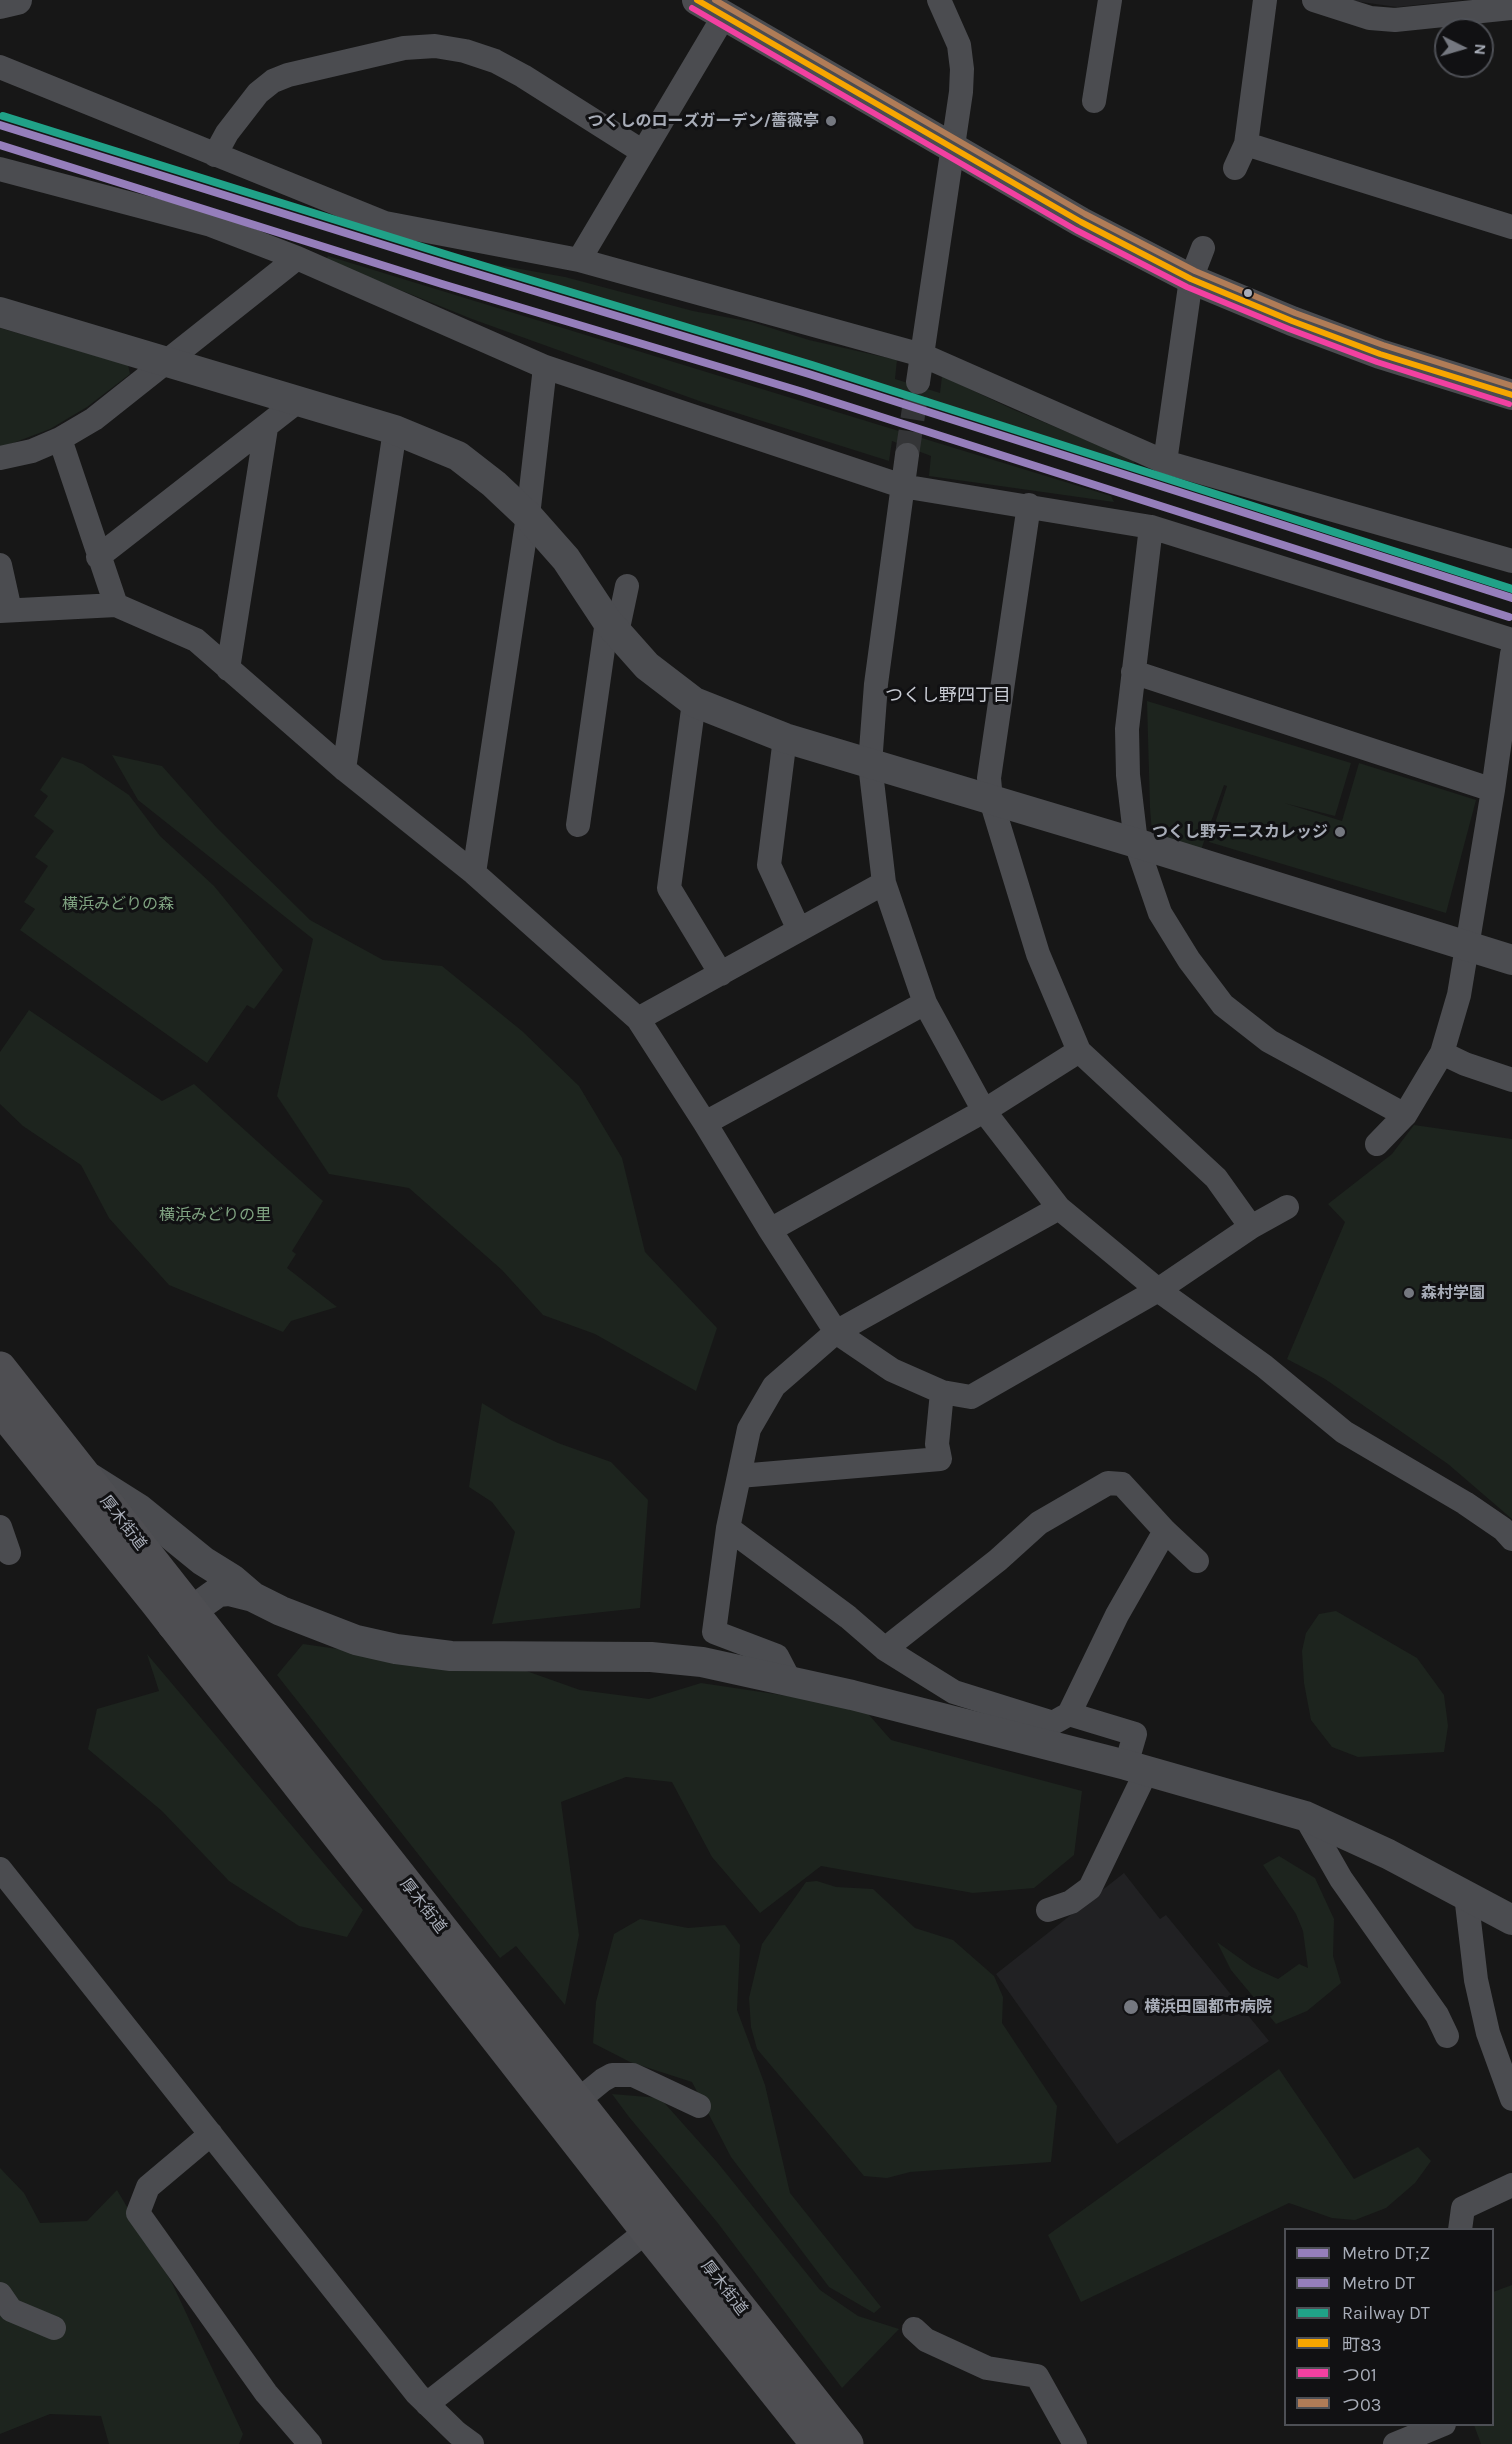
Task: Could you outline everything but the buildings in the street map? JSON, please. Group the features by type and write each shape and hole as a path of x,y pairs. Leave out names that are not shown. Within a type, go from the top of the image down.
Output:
{"highway":[{"name":"厚木街道","path":"0,1368 85,1475 182,1618 647,2231 817,2444"},
{"name":"厚木街道","path":"0,1408 182,1618 576,2102 847,2444"}],"street":[{"path":"0,4 16,0"},
{"path":"697,0 1082,222 1191,279 1380,354 1512,395"},
{"path":"918,382 953,148 962,69 959,45 939,0"},
{"path":"1094,101 1110,0"},
{"path":"1235,168 1246,144 1265,0"},
{"path":"1314,0 1370,18 1395,20 1512,8"},
{"path":"579,260 724,16"},
{"path":"215,154 227,133 258,93 273,81 288,75 404,48 435,46 465,51 495,61 523,76 643,152"},
{"path":"0,67 385,223 579,260 922,355 1165,462 1512,561"},
{"path":"1246,144 1512,227"},
{"path":"0,169 211,225 297,258 545,367 902,486 1029,505 1151,527 1512,640"},
{"path":"1165,462 1191,279 1203,248"},
{"path":"0,458 32,451 60,439 94,419 297,258"},
{"path":"0,312 168,360 395,430 458,456 494,484 528,516 566,559 612,627 647,666 694,702 785,738 1136,843 1512,960"},
{"path":"474,873 528,516 545,367"},
{"path":"98,557 298,401"},
{"path":"228,669 266,428"},
{"path":"345,769 395,430"},
{"path":"60,439 116,605"},
{"path":"907,454 876,684 870,764 884,883 925,1003 984,1111 1059,1208 1158,1290 1264,1366 1344,1432 1465,1503 1503,1529 1512,1539"},
{"path":"1029,505 989,778 991,800 1038,954 1079,1050 1216,1178 1251,1227"},
{"path":"1151,527 1127,729 1128,775 1136,843 1160,913 1189,960 1223,1005 1269,1041 1405,1115"},
{"path":"0,565 5,611 116,605 196,640 345,769 474,873 638,1019 836,1332 892,1370 942,1392 971,1397 1158,1290 1251,1227 1287,1207"},
{"path":"578,825 612,627 627,586"},
{"path":"1377,1144 1405,1115 1442,1053 1459,995 1493,790 1512,654"},
{"path":"1133,672 1493,790"},
{"path":"694,702 669,888 721,974"},
{"path":"785,738 769,865 799,930"},
{"path":"638,1019 884,883"},
{"path":"705,1122 925,1003"},
{"path":"770,1230 984,1111 1079,1050"},
{"path":"1442,1053 1465,1064 1512,1080"},
{"path":"790,1681 777,1656 714,1632 728,1528 749,1429 774,1386 836,1332 1059,1208"},
{"path":"739,1476 940,1459 938,1444 942,1392"},
{"path":"85,1475 139,1509 203,1561 232,1579 253,1597"},
{"path":"885,1649 998,1560 1039,1524 1108,1483 1122,1484 1165,1531 1197,1561"},
{"path":"0,1527 9,1553"},
{"path":"728,1528 839,1610 885,1649 954,1692 1053,1723 1069,1714 1117,1615 1165,1531"},
{"path":"182,1618 218,1592 229,1591 253,1597 327,1630 356,1640 396,1649 451,1656 651,1657 702,1662 852,1695 1305,1816 1388,1854 1512,1920"},
{"path":"1048,1910 1071,1902 1090,1888 1136,1769 1135,1734 1069,1714"},
{"path":"1305,1816 1341,1879 1437,2015 1447,2036"},
{"path":"0,1869 427,2404 472,2444"},
{"path":"1466,1895 1476,1980 1488,2033 1512,2099"},
{"path":"576,2102 612,2075 633,2074 699,2106"},
{"path":"211,2134 148,2187 138,2213 266,2393 310,2444"},
{"path":"1460,2228 1463,2208 1512,2185"},
{"path":"427,2404 647,2231"},
{"path":"0,2294 11,2310 54,2328"},
{"path":"914,2328 926,2340 987,2368 1037,2376 1075,2444"},
{"path":"1395,2444 1441,2426"},
{"path":"1447,2426 1456,2444"}],"shaded area":[{"path":"1347,0 1463,0 1397,7"},
{"name":"横浜田園都市病院","path":"1124,1873 1160,1919 1166,1915 1269,2041 1117,2144 996,1974"}],"green space":[{"path":"328,256 1111,496 1114,502 929,476 931,456 892,441 889,461 702,402 472,319 326,260"},
{"path":"470,260 565,277 693,311 752,322 809,340 897,360 895,379 940,393 942,376 1012,409 1133,459 1135,464 737,339 674,324"},
{"path":"0,328 128,365 130,374 87,407 50,429 0,448"},
{"path":"1147,701 1351,763 1335,816 1284,803 1342,821 1359,763 1476,800 1446,913 1209,842 1227,786 1224,785 1201,850 1152,833"},
{"path":"112,755 162,766 217,828 310,920 383,960 442,966 522,1031 579,1086 622,1158 645,1252 717,1328 696,1391 595,1334 543,1315 502,1270 409,1188 329,1174 277,1096 313,939 138,800"},
{"name":"横浜みどりの森","path":"62,757 83,764 129,795 160,836 214,886 283,970 254,1009 247,1005 207,1063 20,930 35,909 24,902 48,866 35,857 54,831 34,816 48,796 40,790"},
{"name":"横浜みどりの里","path":"29,1010 162,1101 194,1084 323,1201 292,1251 296,1254 287,1268 337,1307 291,1321 283,1332 169,1285 109,1218 81,1165 23,1126 0,1104 0,1052"},
{"name":"森村学園","path":"1414,1125 1512,1139 1512,1519 1448,1464 1325,1379 1287,1359 1345,1222 1328,1204 1392,1154"},
{"path":"482,1403 512,1421 558,1443 611,1462 648,1500 640,1608 492,1624 515,1532 492,1502 469,1487"},
{"path":"1336,1611 1417,1658 1444,1695 1448,1726 1444,1752 1358,1757 1332,1747 1311,1720 1304,1683 1302,1651 1306,1633 1319,1614"},
{"path":"303,1644 422,1661 515,1667 580,1690 649,1699 701,1683 862,1707 891,1740 1082,1791 1074,1855 1034,1888 973,1893 821,1866 760,1913 712,1857 672,1782 626,1777 561,1802 579,1935 565,2005 516,1946 500,1958 277,1675"},
{"path":"147,1654 363,1910 347,1937 299,1926 229,1881 162,1811 88,1749 97,1709 159,1691"},
{"path":"1279,1856 1315,1878 1334,1919 1333,1956 1341,1983 1307,2011 1276,2024 1231,1970 1217,1942 1252,1967 1278,1979 1299,1964 1308,1968 1303,1931 1296,1914 1263,1865"},
{"path":"817,1881 836,1887 873,1889 915,1928 953,1940 994,1976 1003,1997 1002,2023 1057,2106 1051,2162 910,2172 887,2178 864,2176 757,2049 751,2027 749,1998 762,1944 806,1882"},
{"path":"640,1919 688,1928 725,1925 740,1945 737,2010 765,2085 790,2193 881,2307 874,2313 829,2287 731,2157 692,2082 630,2062 593,2043 596,2002 614,1934"},
{"path":"1279,2069 1354,2179 1418,2147 1431,2161 1415,2183 1386,2208 1355,2220 1332,2218 1289,2203 1081,2302 1048,2235"},
{"path":"612,2094 660,2098 717,2162 820,2290 858,2316 899,2329 842,2388 717,2222"},
{"path":"0,2168 24,2193 40,2223 87,2221 117,2190 172,2283 243,2434 239,2444 109,2444 101,2416 50,2414 0,2434"},
{"path":"1512,2285 1512,2444 1481,2444 1474,2426 1494,2426 1494,2292"}],"tunnel":[{"path":"907,455 918,382"}],"metro line":[{"name":"DT;Z","path":"0,125 448,265 809,374 1512,598"},
{"name":"DT","path":"0,145 442,284 803,392 1509,617"}],"rail line":[{"name":"DT","path":"3,116 451,256 812,365 1512,589"}],"transit line":[{"name":"町83","path":"697,0 1081,222 1191,279 1380,354 1512,395"},
{"name":"つ03","path":"715,0 1085,214 1195,271 1295,313 1383,345 1512,386"},
{"name":"つ01","path":"692,8 1076,230 1187,287 1377,362 1509,404"}],"place":[{"name":"つくしのローズガーデン/薔薇亭","path":"831,121"},
{"name":"つくし野テニスカレッジ","path":"1340,832"},
{"name":"森村学園","path":"1409,1293"},
{"name":"横浜田園都市病院","path":"1131,2007"}],"district":[{"name":"つくし野四丁目","path":"948,696"}]}
